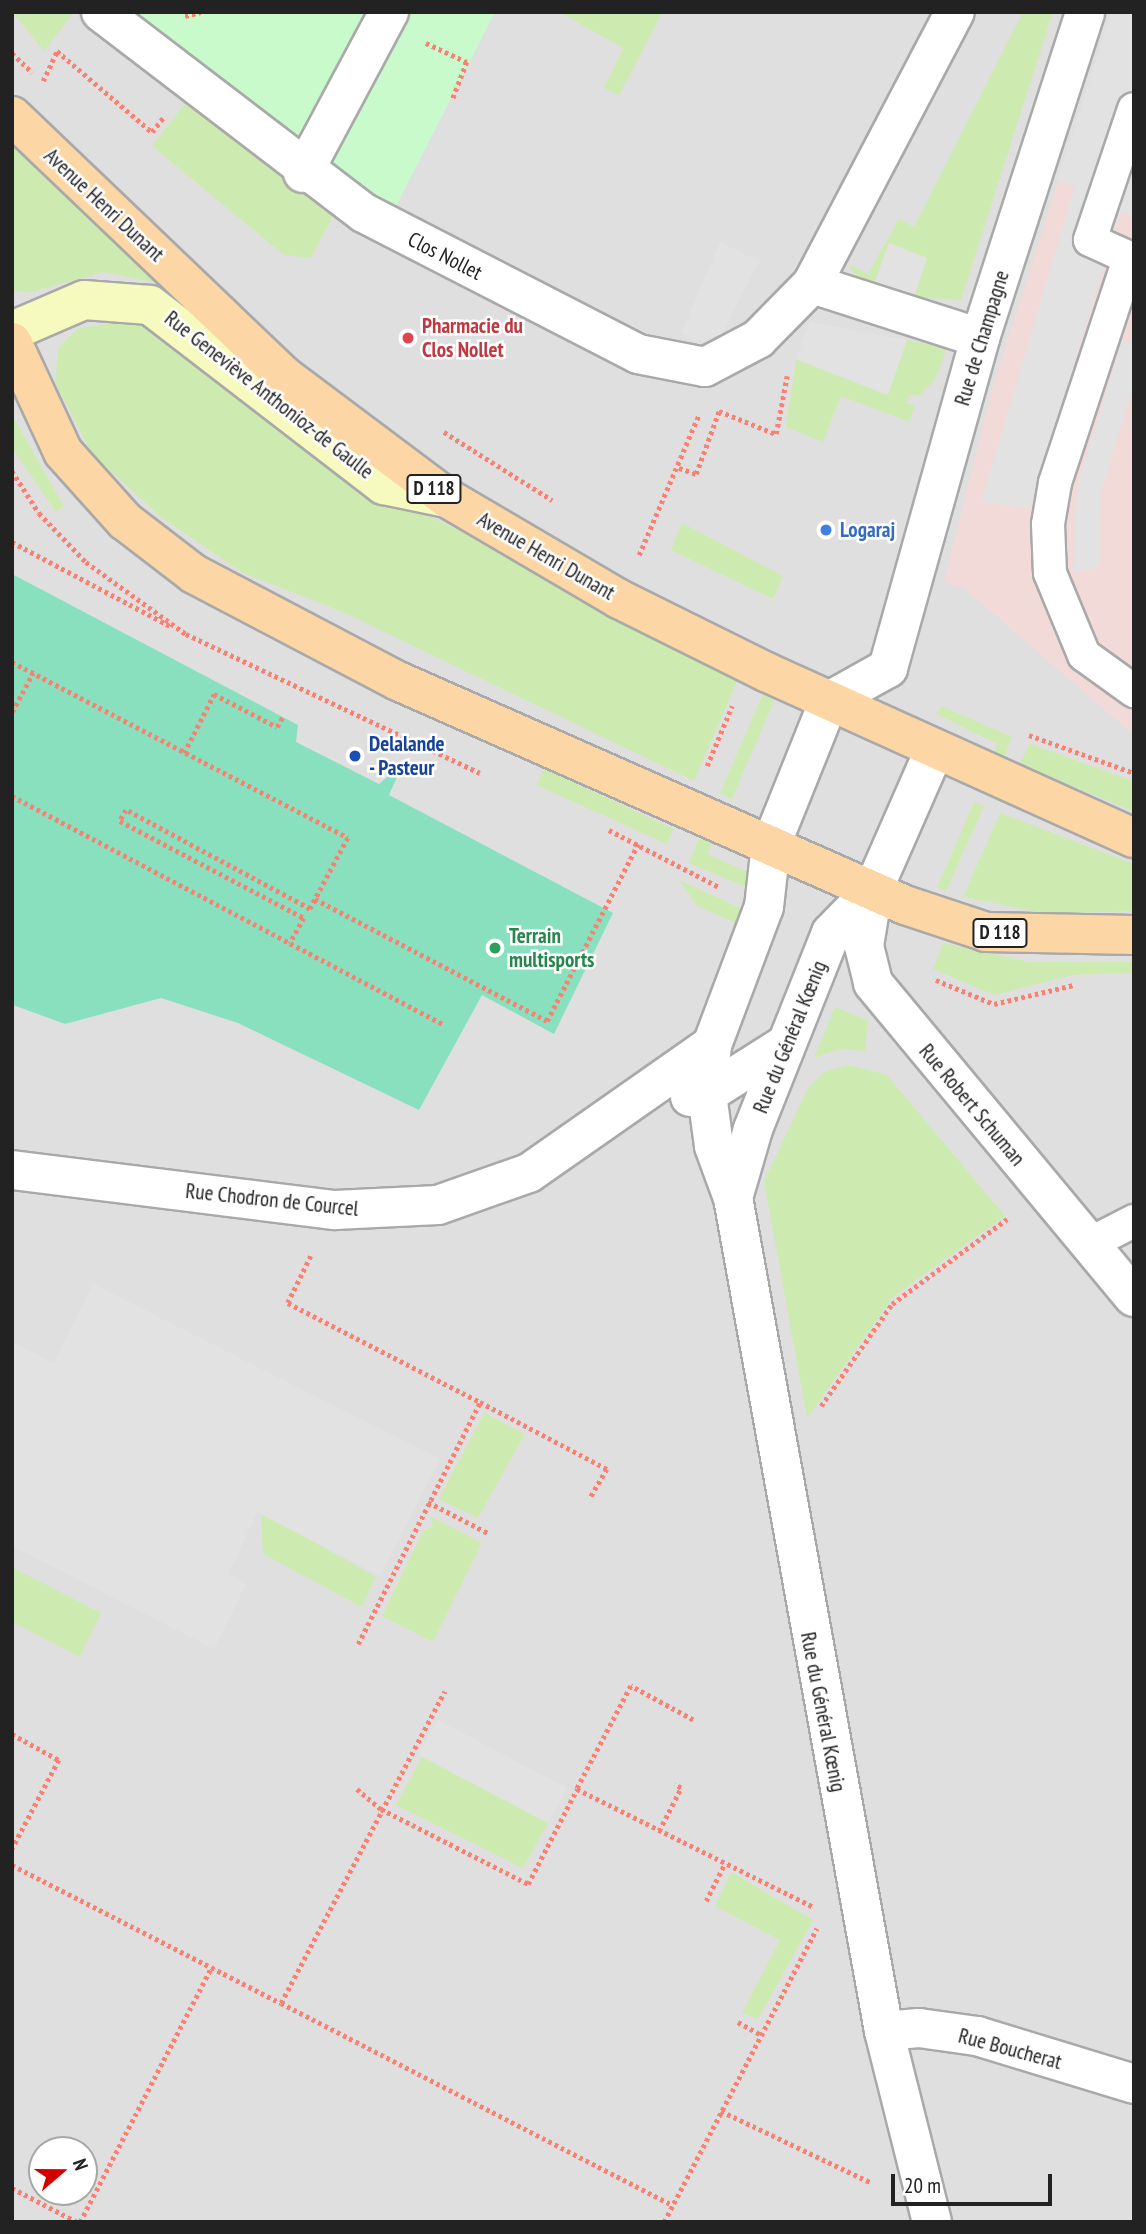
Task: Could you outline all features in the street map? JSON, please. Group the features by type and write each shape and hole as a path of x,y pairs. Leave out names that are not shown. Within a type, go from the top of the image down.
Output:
{"main road":[{"name":"Avenue Henri Dunant","path":"12,116 283,375 447,498 619,599 750,664 934,751 1134,838"},
{"name":"Rue Geneviève Anthonioz-de Gaulle","path":"12,331 84,300 150,305 384,485 447,498"},
{"name":"D 118","path":"12,342 63,452 125,521 194,574 398,681 873,890 986,932 1041,938 1134,935"}],"street":[{"name":"Clos Nollet","path":"111,15 303,173 419,243 638,354 677,366 705,367 758,339 812,284 955,12"},
{"name":"Rue de Champagne","path":"829,701 888,668 980,338 1086,12"},
{"path":"303,173 386,18"},
{"path":"812,284 980,338"},
{"name":"Rue du Général Kœnig","path":"829,701 771,845 764,906 712,1045 707,1094 713,1146 733,1198 884,2031 931,2216"},
{"path":"873,890 934,751"},
{"name":"Rue du Général Kœnig","path":"733,1198 786,1044 831,933 873,890"},
{"name":"Rue Robert Schuman","path":"873,890 864,946 873,983 1134,1297"},
{"name":"Rue Chodron de Courcel","path":"633,1104 707,1094 786,1044"},
{"name":"Rue Chodron de Courcel","path":"12,1170 335,1210 403,1210 481,1195 529,1174 633,1104 712,1045"},
{"name":"Rue Boucherat","path":"884,2031 919,2028 976,2036 1134,2084"}],"lane":[{"path":"1134,109 1090,240 1132,260 1055,483 1048,524 1050,573 1084,655 1134,691"},
{"path":"1089,1244 1134,1221"}],"path":[{"path":"386,18 467,62 453,99"},
{"path":"12,53 52,91"},
{"path":"679,468 695,474 719,411 776,434 788,372"},
{"path":"639,555 679,468 704,402"},
{"path":"432,424 559,505"},
{"path":"12,542 186,634"},
{"path":"628,548 652,562"},
{"path":"12,662 348,838 310,909 126,810 120,821 304,918 290,943"},
{"path":"664,857 689,809 750,664"},
{"path":"12,712 33,673"},
{"path":"184,753 214,694 277,727 283,716"},
{"path":"1020,731 1134,773"},
{"path":"12,796 443,1024"},
{"path":"315,899 547,1021 638,844"},
{"path":"924,974 994,1004 1082,984"},
{"path":"818,1410 892,1304 1044,1191"},
{"path":"313,1252 288,1303 607,1469 590,1498"},
{"path":"358,1644 480,1402"},
{"path":"428,1502 488,1533"},
{"path":"357,1789 381,1809 528,1884 631,1686 693,1720"},
{"path":"281,2003 444,1691"},
{"path":"12,1734 59,1760 12,1849"},
{"path":"659,1830 681,1788 675,1784"},
{"path":"577,1789 812,1906"},
{"path":"706,1901 725,1863"},
{"path":"12,1865 673,2205"},
{"path":"664,2222 811,1938"},
{"path":"12,2188 78,2222 211,1968"},
{"path":"738,2022 761,2034"},
{"path":"721,2111 931,2216"}],"shaded area":[{"path":"12,12 1134,12 1134,2222 12,2222"},
{"path":"1112,12 1134,12 1134,735 965,589 944,582 992,390"},
{"path":"1112,12 1134,12 1134,215 1121,212 1030,508 981,502 1075,187 1057,179"},
{"path":"720,242 759,261 716,346 681,333"},
{"path":"889,243 927,258 914,297 874,284"},
{"path":"810,322 907,340 888,395 796,359"},
{"path":"1122,340 1134,344 1134,384 1101,492 1099,567 1073,573 1077,488"},
{"path":"93,1284 440,1459 380,1576 257,1512 229,1574 246,1584 214,1649 12,1546 12,1342 54,1363"},
{"path":"438,1720 567,1788 548,1823 419,1755"}],"green space":[{"path":"12,12 74,12 44,51"},
{"path":"129,12 495,12 392,214"},
{"path":"559,12 663,12 619,95 604,88 623,48"},
{"path":"1023,12 1053,12 961,300 914,297 927,258 889,244 874,284 853,273 849,264 868,274 899,219 914,227"},
{"path":"186,102 334,214 311,258 284,255 152,146"},
{"path":"12,136 161,284 104,272 28,293 12,290"},
{"path":"128,321 150,326 390,499 533,563 739,677 694,781 345,613 243,573 162,518 92,454 55,382 58,349 79,328"},
{"path":"907,340 947,348 935,380 919,396 910,394 906,403 915,406 909,422 841,396 823,442 786,427 796,359 887,395"},
{"path":"12,415 64,506 56,512 12,448"},
{"path":"682,523 783,576 773,599 671,550"},
{"path":"12,574 298,725 296,742 379,784 391,774 397,777 389,795 613,913 554,1034 482,995 419,1110 238,1023 161,998 65,1024 13,1005"},
{"path":"765,689 777,694 732,799 720,793"},
{"path":"942,706 1012,737 1003,761 992,756 998,744 936,714"},
{"path":"1030,744 1134,781 1134,811 1019,765"},
{"path":"544,769 674,829 667,844 536,785"},
{"path":"974,802 984,806 946,891 937,888"},
{"path":"1000,813 1134,864 1134,911 1048,914 963,897"},
{"path":"699,838 713,843 707,854 752,874 746,887 689,863"},
{"path":"679,880 753,914 748,928 697,906"},
{"path":"943,943 1031,962 1134,962 1134,973 1073,975 994,995 933,969"},
{"path":"835,1007 868,1021 865,1051 839,1049 814,1058"},
{"path":"850,1065 887,1075 1005,1216 894,1296 807,1418 764,1181 809,1086 826,1071"},
{"path":"484,1413 525,1434 478,1518 439,1499"},
{"path":"261,1512 376,1577 362,1607 263,1554"},
{"path":"430,1516 482,1543 433,1642 382,1616 423,1531 433,1527"},
{"path":"12,1567 101,1613 80,1657 12,1622"},
{"path":"422,1757 548,1823 523,1868 396,1805"},
{"path":"731,1872 813,1920 758,2019 742,2013 780,1940 715,1906"}],"place":[{"name":"Pharmacie du Clos Nollet","path":"408,338"},
{"name":"Logaraj","path":"826,530"},
{"name":"Delalande - Pasteur","path":"355,756"},
{"name":"Terrain multisports","path":"495,948"}]}
